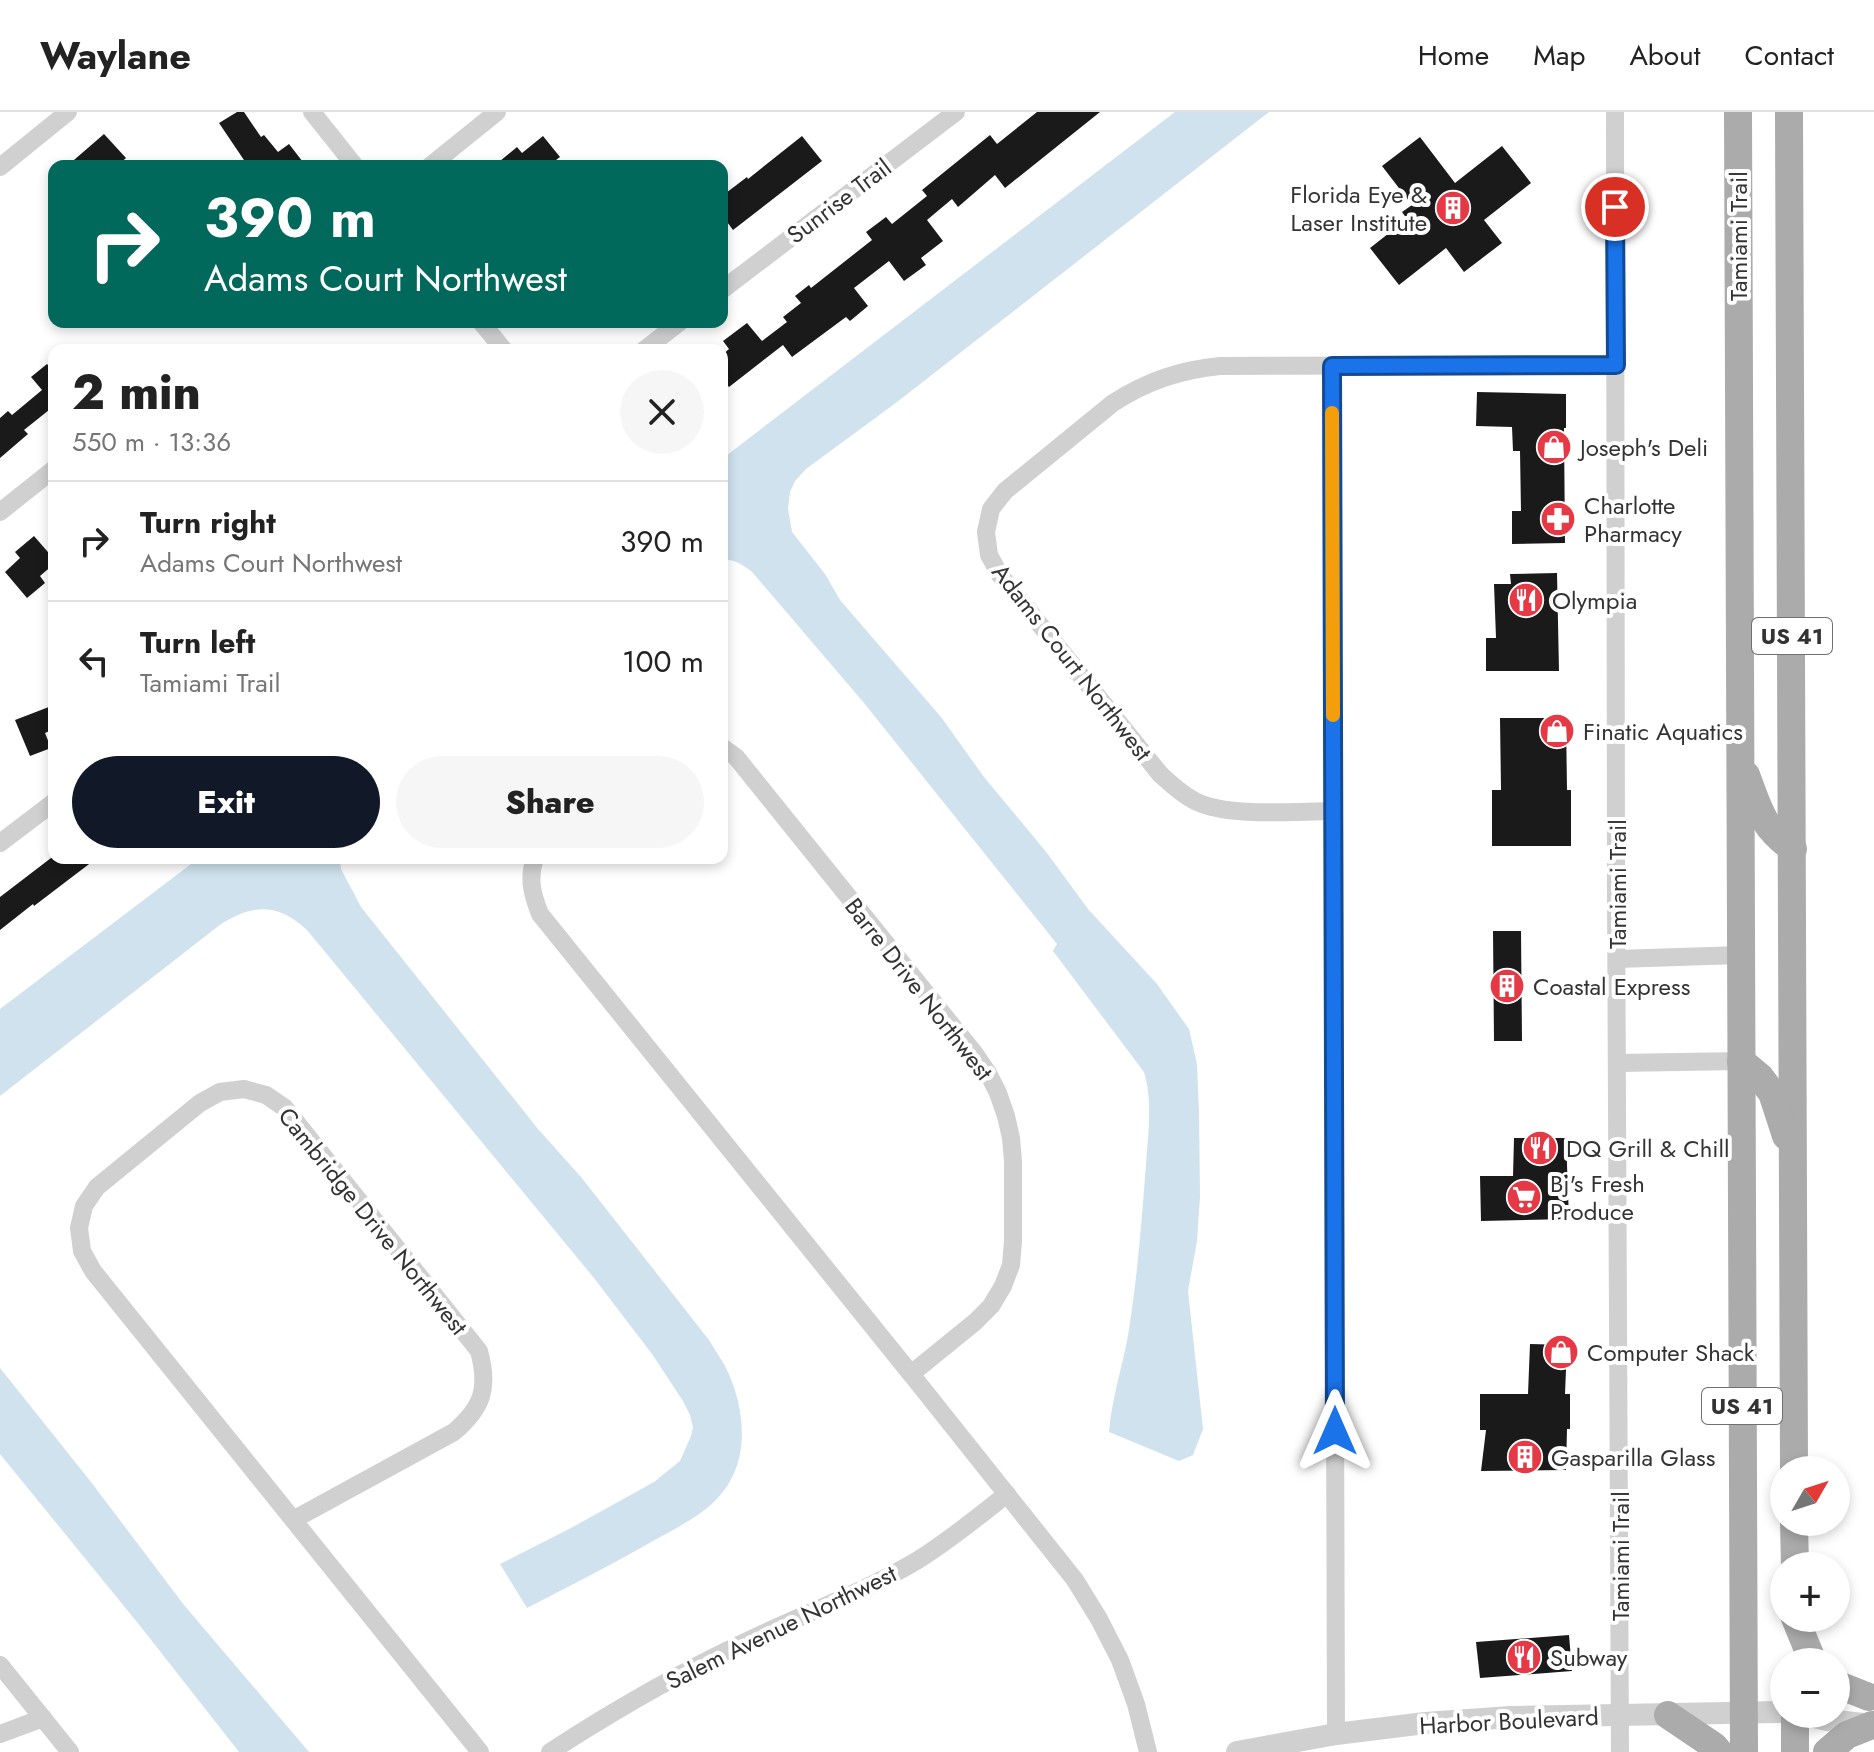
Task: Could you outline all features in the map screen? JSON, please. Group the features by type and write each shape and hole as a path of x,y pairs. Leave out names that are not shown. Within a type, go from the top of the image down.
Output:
{"main road":[{"name":"Tamiami Trail","path":"1738,112 1744,1752"},
{"name":"US 41","path":"1789,112 1794,1456"},
{"path":"1740,755 1761,816 1776,837 1793,849"},
{"path":"1741,1061 1760,1077 1772,1093 1794,1159"},
{"path":"1827,1752 1872,1711 1850,1694"},
{"path":"1668,1715 1719,1752"},
{"path":"1795,1728 1795,1752"}],"street":[{"path":"0,167 68,112"},
{"path":"312,112 350,160"},
{"path":"437,160 497,112"},
{"name":"Sunrise Trail","path":"728,285 956,112"},
{"name":"Tamiami Trail","path":"1615,112 1620,1752"},
{"path":"486,328 499,344"},
{"path":"652,344 672,328"},
{"name":"Adams Court Northwest","path":"1334,811 1219,809 1196,802 1177,790 1160,774 1000,575 989,555 986,532 991,509 1005,491 1113,403 1152,381 1175,373 1220,366 1616,365"},
{"path":"1332,366 1336,1734"},
{"path":"0,512 48,474"},
{"name":"Barre Drive Northwest","path":"728,751 736,757 975,1054 988,1073 1006,1116 1013,1162 1011,1265 991,1306 911,1374"},
{"path":"0,843 48,807"},
{"path":"533,864 531,892 540,914 1075,1580 1120,1660 1136,1704 1148,1752"},
{"path":"1617,959 1740,955"},
{"path":"1618,1063 1741,1061"},
{"name":"Cambridge Drive Northwest","path":"293,1520 454,1432 471,1417 482,1397 485,1374 479,1351 285,1108 266,1095 244,1089 220,1092 200,1103 97,1187 84,1206 79,1228 82,1251 93,1271 293,1520 480,1752"},
{"name":"Salem Avenue Northwest","path":"550,1752 667,1682 918,1560 1007,1494"},
{"path":"0,1665 70,1752"},
{"path":"1850,1703 1872,1711"},
{"path":"1850,1715 1872,1711"},
{"name":"Harbor Boulevard","path":"1237,1752 1336,1734 1425,1723 1511,1717 1770,1712"},
{"path":"0,1734 43,1718"}],"water":[{"path":"1175,112 1269,112 897,402 806,469 790,492 788,509 792,532 825,574 840,600 941,717 1088,909 1157,984 1189,1029 1197,1064 1200,1197 1197,1241 1188,1291 1203,1429 1193,1455 1179,1461 1109,1432 1128,1337 1140,1244 1149,1118 1144,1072 1053,951 1057,944 864,703 753,573 728,560 728,454"},
{"path":"191,864 341,864 361,907 538,1129 581,1177 709,1340 725,1366 737,1397 742,1431 738,1464 722,1493 706,1509 686,1522 527,1608 500,1564 654,1482 680,1461 693,1427 690,1415 652,1354 594,1278 307,930 296,921 265,909 244,913 221,924 0,1096 0,1009"},
{"path":"0,1368 184,1605 309,1752 239,1752 0,1454"}],"building":[{"path":"237,112 244,112 261,137 264,135 278,152 289,144 301,160 244,160 219,123"},
{"path":"1037,112 1100,112 1005,188 995,175 958,207 952,199 927,220 943,241 921,258 926,265 904,281 889,261 854,288 868,306 850,321 846,317 792,357 783,345 729,387 729,349 723,341 747,323 762,341 787,322 783,317 801,303 795,296 809,285 811,288 872,240 866,232 886,217 892,224 927,196 922,190 990,135 997,144"},
{"path":"104,134 126,158 124,160 74,160"},
{"path":"543,136 560,157 556,160 501,160 517,147 522,153"},
{"path":"802,136 822,161 733,230 728,223 728,191"},
{"name":"Florida Eye & Laser Institute","path":"1420,137 1455,183 1502,146 1531,183 1484,220 1502,243 1464,272 1446,248 1399,285 1370,248 1407,219 1402,212 1412,205 1382,166"},
{"path":"48,365 48,411 24,430 28,434 0,458 0,418 8,411 12,415 42,390 31,377"},
{"path":"1477,392 1566,394 1565,543 1512,544 1512,511 1521,511 1520,451 1513,451 1512,427 1476,426"},
{"path":"34,536 48,552 48,569 40,576 45,583 27,598 5,572 20,558 15,552"},
{"path":"1557,573 1559,671 1486,671 1486,638 1496,638 1494,584 1511,584 1510,574"},
{"path":"48,707 48,732 45,733 48,749 30,756 15,720"},
{"path":"1500,718 1566,718 1571,846 1492,846 1492,790 1501,790"},
{"path":"48,860 48,864 89,864 0,930 0,897"},
{"name":"Coastal Express","path":"1493,931 1521,931 1522,1041 1494,1041"},
{"path":"1514,1138 1566,1138 1569,1219 1481,1221 1480,1176 1513,1176"},
{"path":"1530,1344 1567,1345 1565,1394 1570,1394 1570,1429 1567,1429 1566,1470 1481,1471 1486,1430 1480,1430 1480,1394 1528,1394"},
{"name":"Subway","path":"1569,1635 1572,1671 1480,1678 1476,1642"}],"slow traffic":[{"path":"1332,413 1333,715"}],"place":[{"name":"Florida Eye & Laser Institute","path":"1453,208"},
{"name":"Joseph's Deli","path":"1554,447"},
{"name":"Charlotte Pharmacy","path":"1558,519"},
{"name":"Olympia","path":"1526,600"},
{"name":"Finatic Aquatics","path":"1557,731"},
{"name":"Coastal Express","path":"1507,986"},
{"name":"DQ Grill & Chill","path":"1540,1148"},
{"name":"Bj's Fresh Produce","path":"1524,1197"},
{"name":"Computer Shack","path":"1561,1352"},
{"name":"Gasparilla Glass","path":"1525,1457"},
{"name":"Subway","path":"1524,1657"}],"route":[{"path":"1335,1431 1332,366 1616,365 1615,207"}]}
